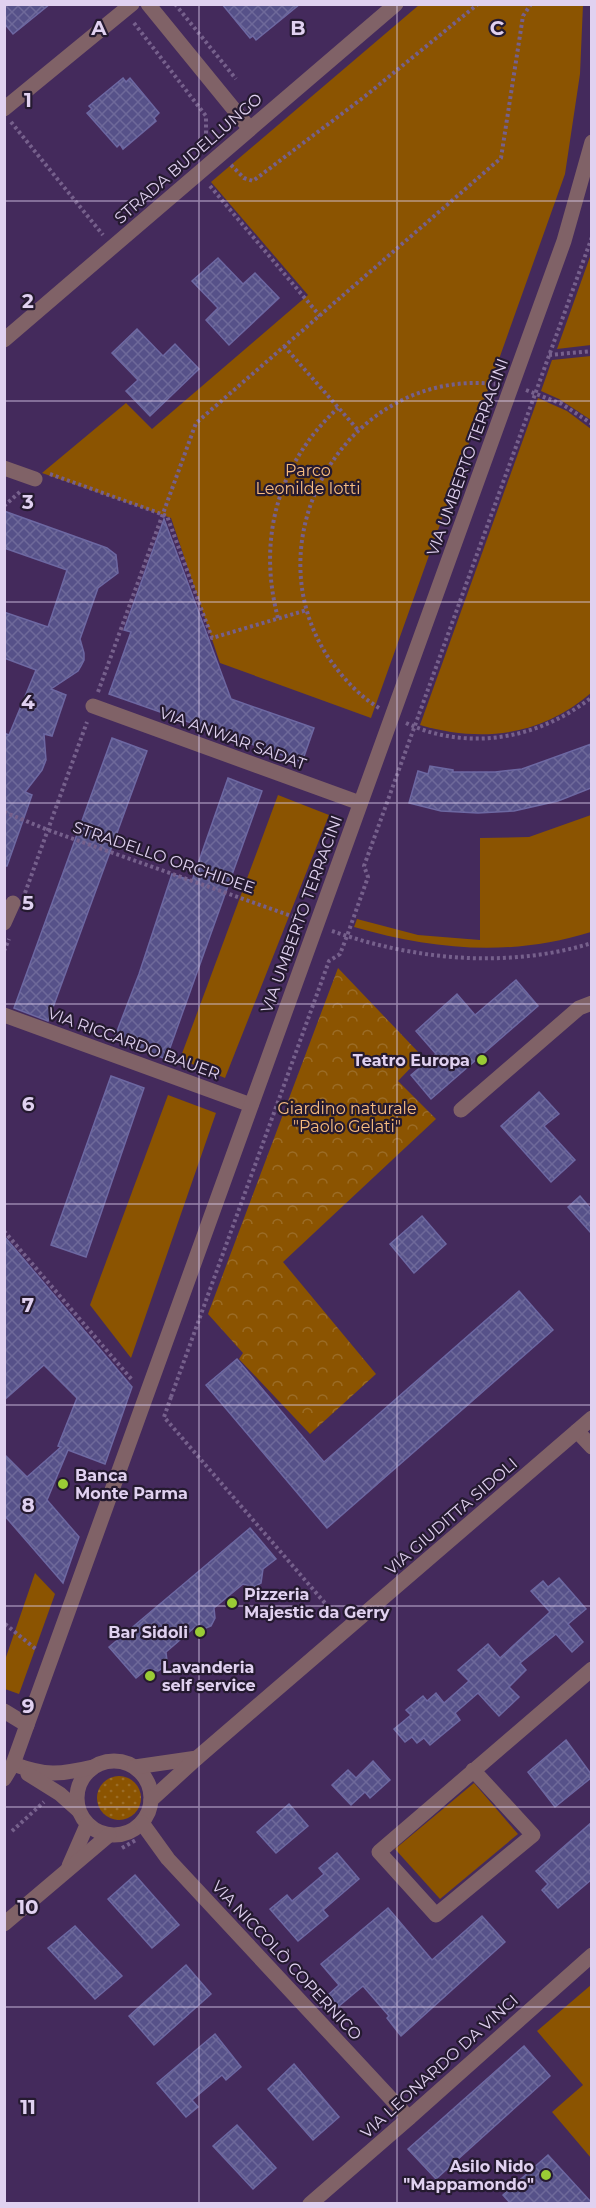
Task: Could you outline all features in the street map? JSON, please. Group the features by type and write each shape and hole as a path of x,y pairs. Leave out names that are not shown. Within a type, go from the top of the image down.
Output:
{"street":[{"path":"148,4 250,129"},
{"name":"STRADA BUDELLUNGO","path":"4,340 396,4"},
{"path":"4,109 128,8"},
{"name":"VIA UMBERTO TERRACINI","path":"12,1764 564,241 578,198 591,142"},
{"path":"4,468 35,479"},
{"name":"VIA ANWAR SADAT","path":"93,706 360,803"},
{"path":"4,923 13,903"},
{"path":"461,1110 579,1008 591,1003"},
{"name":"VIA RICCARDO BAUER","path":"4,1015 251,1105"},
{"name":"VIA GIUDITTA SIDOLI","path":"142,1823 149,1812 152,1800 198,1758 591,1418"},
{"path":"577,1431 591,1448"},
{"path":"473,1770 533,1835 436,1916 379,1852 473,1770 591,1670"},
{"path":"4,1712 27,1725"},
{"path":"135,1767 198,1758"},
{"path":"12,1764 37,1773 54,1774 69,1773 114,1760 125,1762 135,1767 144,1776 150,1787 152,1800"},
{"path":"4,1779 12,1764"},
{"path":"12,1764 60,1794 78,1810 87,1825 97,1832 121,1835 132,1831 142,1823"},
{"path":"78,1810 77,1791 80,1781 93,1767"},
{"name":"VIA NICCOLÒ COPERNICO","path":"142,1823 168,1859 409,2118"},
{"path":"67,1871 87,1825"},
{"path":"4,1924 108,1835"},
{"name":"VIA LEONARDO DA VINCI","path":"310,2204 591,1955"}],"path":[{"path":"175,4 236,79"},
{"path":"229,163 244,178 253,181 364,98 478,4"},
{"path":"163,515 196,423 501,158 524,16 531,4"},
{"path":"128,8 206,116 206,138 189,162 320,316"},
{"path":"4,115 113,247"},
{"path":"347,1629 164,1417 329,961 340,954 368,878 364,866 591,237"},
{"path":"284,346 358,430"},
{"path":"549,355 591,351"},
{"path":"591,424 562,404 512,386 484,383 457,384 430,390 397,403 358,430 340,448 313,495 305,521 301,548 301,576 308,610 323,648 336,669 352,687 371,704 392,717 437,734 486,739 511,736 557,720 591,697"},
{"path":"278,618 271,590 269,562 277,504 287,477 301,451 318,428 338,408"},
{"path":"35,479 48,473 167,516 212,638 308,610"},
{"name":"STRADELLO ORCHIDEE","path":"4,812 48,830 347,936 398,949 461,958 506,957 550,952 591,943"},
{"path":"4,1232 133,1381 171,1397"}],"green space":[{"name":"Parco Leonilde Iotti","path":"419,5 583,5 580,74 565,174 371,718 220,663 171,518 42,473 126,403 152,429 308,295 211,182"},
{"path":"591,254 591,345 557,349"},
{"path":"592,356 591,420 559,399 541,391 552,360"},
{"path":"538,398 567,411 591,429 591,693 552,719 510,732 466,734 420,725"},
{"path":"278,795 329,815 225,1078 180,1059"},
{"path":"591,815 591,932 531,945 472,948 414,941 354,927 357,919 418,935 480,940 480,838 529,837"},
{"name":"Giardino naturale \"Paolo Gelati\"","path":"338,968 422,1056 398,1081 436,1119 283,1262 376,1374 310,1434 239,1359 243,1353 208,1314"},
{"path":"168,1095 216,1113 131,1358 90,1305"},
{"path":"35,1573 55,1594 19,1694 5,1689 5,1660"},
{"path":"119,1776 134,1783 141,1798 134,1813 119,1820 104,1813 97,1798 104,1783"},
{"path":"474,1783 518,1834 440,1899 395,1849"},
{"path":"591,1985 591,2158 552,2112 583,2085 537,2031"}],"building":[{"path":"4,4 50,4 13,34 4,23"},
{"path":"222,4 300,4 256,40 253,36 250,38"},
{"path":"123,78 126,82 130,78 159,113 154,118 156,121 123,149 120,144 117,147 87,113 92,109 89,106"},
{"path":"218,258 243,284 255,273 279,298 229,345 206,320 218,308 192,281"},
{"path":"137,329 163,356 175,344 199,369 150,416 126,391 138,380 112,353"},
{"path":"4,511 107,548 116,555 118,573 98,588 80,639 84,653 81,666 78,671 51,689 66,695 52,736 44,734 46,760 42,770 25,792 32,795 7,866 4,866 4,733 9,735 36,670 4,658 4,612 48,627 67,570 4,548"},
{"path":"164,519 231,699 314,728 302,762 109,694 131,632 124,630"},
{"path":"112,738 147,751 48,1021 14,1008"},
{"path":"591,744 591,788 558,801 514,811 478,813 441,811 409,803 418,771 428,774 430,766 453,770 453,772 495,772 522,769"},
{"path":"228,778 262,791 166,1059 114,1039 139,974 172,874 192,881"},
{"path":"516,980 538,1006 431,1099 411,1075 436,1054 416,1031 457,994 475,1015"},
{"path":"111,1076 144,1088 86,1257 51,1245"},
{"path":"539,1092 559,1114 544,1126 575,1160 551,1182 501,1126"},
{"path":"580,1196 591,1209 591,1233 568,1207"},
{"path":"422,1216 446,1244 414,1273 390,1244"},
{"path":"4,1236 132,1387 105,1464 68,1450 47,1500 79,1537 63,1583 4,1515 4,1454 27,1477 61,1447 58,1446 77,1398 44,1365 4,1400"},
{"path":"519,1291 553,1330 327,1528 206,1385 237,1359 324,1462"},
{"path":"250,1528 276,1559 263,1569 261,1583 254,1587 243,1584 214,1608 215,1618 211,1626 195,1627 166,1652 167,1661 163,1668 158,1671 147,1669 136,1678 109,1647"},
{"path":"559,1578 586,1609 568,1624 583,1642 572,1652 556,1634 520,1663 526,1670 509,1687 519,1697 499,1716 478,1693 455,1713 460,1720 430,1745 424,1738 417,1743 412,1737 405,1742 394,1729 411,1715 406,1710 423,1696 427,1701 436,1693 444,1703 469,1681 458,1670 488,1644 500,1658 550,1612 531,1591 543,1581 548,1587"},
{"path":"566,1740 591,1774 591,1778 555,1807 528,1772"},
{"path":"373,1761 390,1780 370,1798 365,1792 351,1805 332,1785 348,1770 356,1778"},
{"path":"289,1804 308,1826 276,1853 257,1832"},
{"path":"591,1823 591,1880 558,1908 542,1890 548,1884 536,1871"},
{"path":"337,1853 359,1879 323,1910 328,1916 298,1941 270,1909 287,1895 292,1901 324,1874 319,1868"},
{"path":"135,1875 179,1925 152,1948 108,1899"},
{"path":"388,1908 432,1960 482,1916 505,1942 401,2036 387,2018 389,2016 363,1986 339,2006 329,1994 339,1985 321,1964"},
{"path":"75,1926 122,1976 95,1999 48,1948"},
{"path":"186,1965 211,1994 154,2045 129,2016"},
{"path":"215,2034 241,2067 226,2080 222,2075 192,2100 198,2107 186,2117 157,2083"},
{"path":"524,2046 550,2076 436,2179 408,2149"},
{"path":"294,2064 339,2117 313,2140 268,2089"},
{"path":"237,2125 276,2168 253,2189 213,2146"},
{"name":"Asilo Nido \"Mappamondo\"","path":"548,2155 591,2204 511,2204 503,2195"}],"place":[{"name":"Teatro Europa","path":"482,1060"},
{"name":"Banca Monte Parma","path":"63,1484"},
{"name":"Pizzeria Majestic da Gerry","path":"232,1603"},
{"name":"Bar Sidoli","path":"200,1632"},
{"name":"Lavanderia self service","path":"150,1676"},
{"name":"Asilo Nido \"Mappamondo\"","path":"546,2175"}]}
